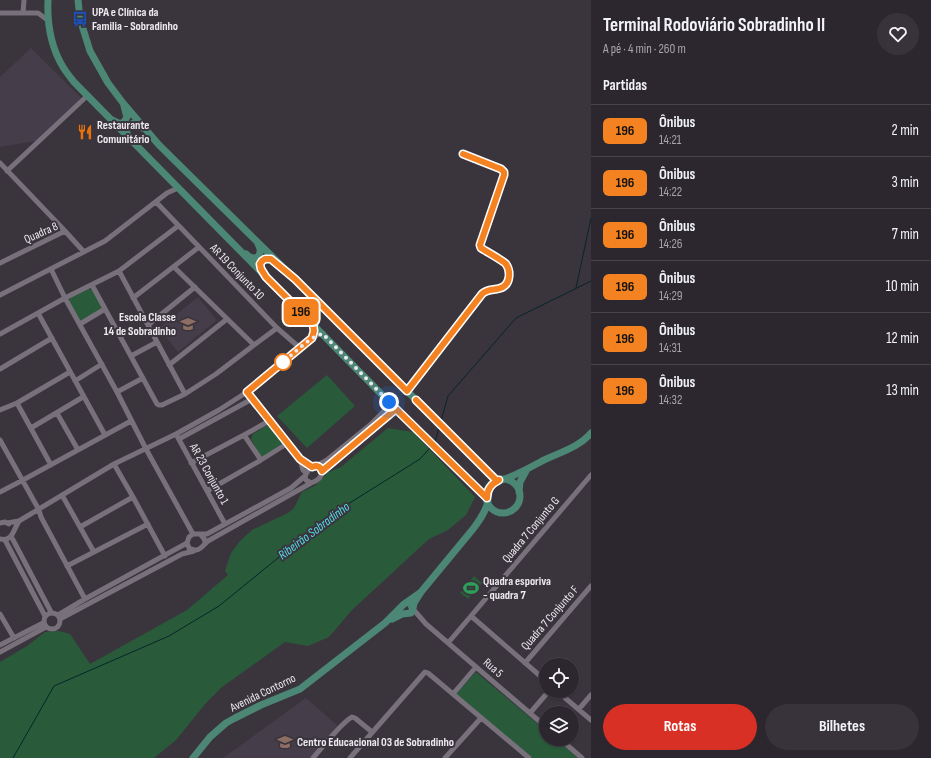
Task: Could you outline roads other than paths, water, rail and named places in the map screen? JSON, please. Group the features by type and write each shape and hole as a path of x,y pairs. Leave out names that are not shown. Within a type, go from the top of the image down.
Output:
{"main road":[{"path":"78,0 80,19 90,51 108,83 159,145"},
{"path":"48,3 51,35 57,56 63,68 74,82 226,237 323,334 389,402 487,500 490,507 500,513 506,513 516,508 520,498 517,487 508,480 496,480 295,279 159,145 134,123 129,125 126,131 130,139"},
{"path":"110,119 120,124 124,122 126,111 123,103"},
{"path":"226,237 249,257 253,258 258,257 260,254 258,243"},
{"path":"266,277 260,264 265,259 271,259 295,279"},
{"path":"487,500 487,493 491,485 569,450 591,433"},
{"path":"519,492 520,482 528,469"},
{"name":"Avenida Contorno","path":"193,758 210,737 226,723 261,705 300,689 385,623 420,592 473,529 484,513 487,500"},
{"name":"Avenida Contorno","path":"473,529 487,517 500,513"},
{"name":"Avenida Contorno","path":"385,623 410,611 420,592"},
{"path":"404,605 403,612 410,611"}],"street":[{"path":"23,13 24,0"},
{"path":"38,14 43,11 48,3"},
{"path":"0,13 38,14 49,21"},
{"path":"7,171 87,96"},
{"path":"407,391 482,294 487,290 505,286 508,280 509,275 506,264 481,248 480,245 504,172 501,169 463,154"},
{"path":"0,163 65,231"},
{"path":"167,192 169,187 169,179"},
{"path":"1,294 105,242 167,192 178,188"},
{"name":"AR 19 Conjunto 10","path":"156,202 277,328 300,348"},
{"path":"0,334 65,298 92,286 119,271 178,226"},
{"name":"Quadra 8","path":"0,263 65,231 84,252"},
{"path":"133,298 199,247"},
{"path":"174,267 254,345"},
{"path":"51,269 65,298 193,534"},
{"path":"119,271 184,394"},
{"path":"92,286 157,404 159,405 162,405 184,394 216,374 277,328"},
{"path":"148,325 195,287"},
{"path":"80,324 105,310"},
{"path":"38,313 105,436"},
{"path":"169,365 227,319"},
{"path":"312,338 314,331 313,324"},
{"path":"3,521 19,521 114,464 176,434 219,410 247,392 312,338 318,334 323,334"},
{"path":"0,369 52,338"},
{"path":"131,356 157,342"},
{"path":"75,381 102,364"},
{"path":"0,410 17,403 70,372"},
{"path":"117,392 143,378"},
{"path":"247,392 300,459 306,480 311,483"},
{"path":"31,428 84,397"},
{"path":"179,439 252,399"},
{"path":"59,617 85,599 187,543 193,534 207,534 290,488 314,466 327,460 370,425 387,408 389,402"},
{"path":"17,403 51,465"},
{"path":"59,617 182,554 202,548 208,541 316,481 320,478 322,471 396,409"},
{"path":"57,413 78,450"},
{"path":"0,492 131,421"},
{"path":"191,463 269,421"},
{"name":"AR 23 Conjunto 1","path":"176,434 225,524"},
{"path":"244,435 261,460"},
{"path":"0,440 23,480 85,599"},
{"path":"206,491 288,443"},
{"path":"300,459 314,466 320,467 322,471"},
{"path":"114,464 165,556"},
{"name":"Quadra 7 Conjunto G","path":"448,643 591,475"},
{"path":"62,495 94,552"},
{"path":"80,527 133,497"},
{"path":"3,521 12,528 12,534 51,612 59,617 60,624 56,628 51,629 45,625 45,616 2,539 8,539 12,534 19,521"},
{"path":"67,566 148,524"},
{"path":"200,534 206,541 205,544"},
{"path":"187,543 189,548 194,551"},
{"name":"Quadra 7 Conjunto F","path":"525,663 591,586"},
{"name":"Rua 5","path":"410,611 539,721"},
{"path":"45,616 51,612"},
{"path":"0,614 14,638"},
{"path":"471,616 539,675"},
{"path":"0,645 45,625"},
{"path":"0,652 45,625"},
{"path":"453,694 476,667"},
{"path":"350,758 425,672 529,758"},
{"path":"591,695 579,709 591,720"},
{"path":"530,713 543,698"},
{"path":"566,698 576,706"},
{"path":"313,758 352,717 372,732"},
{"path":"445,758 481,718"},
{"path":"568,746 582,758"}],"waterway":[{"path":"576,288 591,218"},
{"name":"Ribeirão Sobradinho","path":"441,421 448,396 516,318 591,281"},
{"name":"Ribeirão Sobradinho","path":"435,442 439,428"},
{"name":"Ribeirão Sobradinho","path":"13,758 54,686 169,636 219,606 332,514 420,459 430,448"}],"place":[{"name":"UPA e Clínica da Familia - Sobradinho","path":"80,19"},
{"name":"Restaurante Comunitário","path":"85,132"},
{"name":"Escola Classe 14 de Sobradinho","path":"188,324"},
{"name":"Quadra esporiva - quadra 7","path":"471,588"},
{"name":"Centro Educacional 03 de Sobradinho","path":"285,742"}]}
